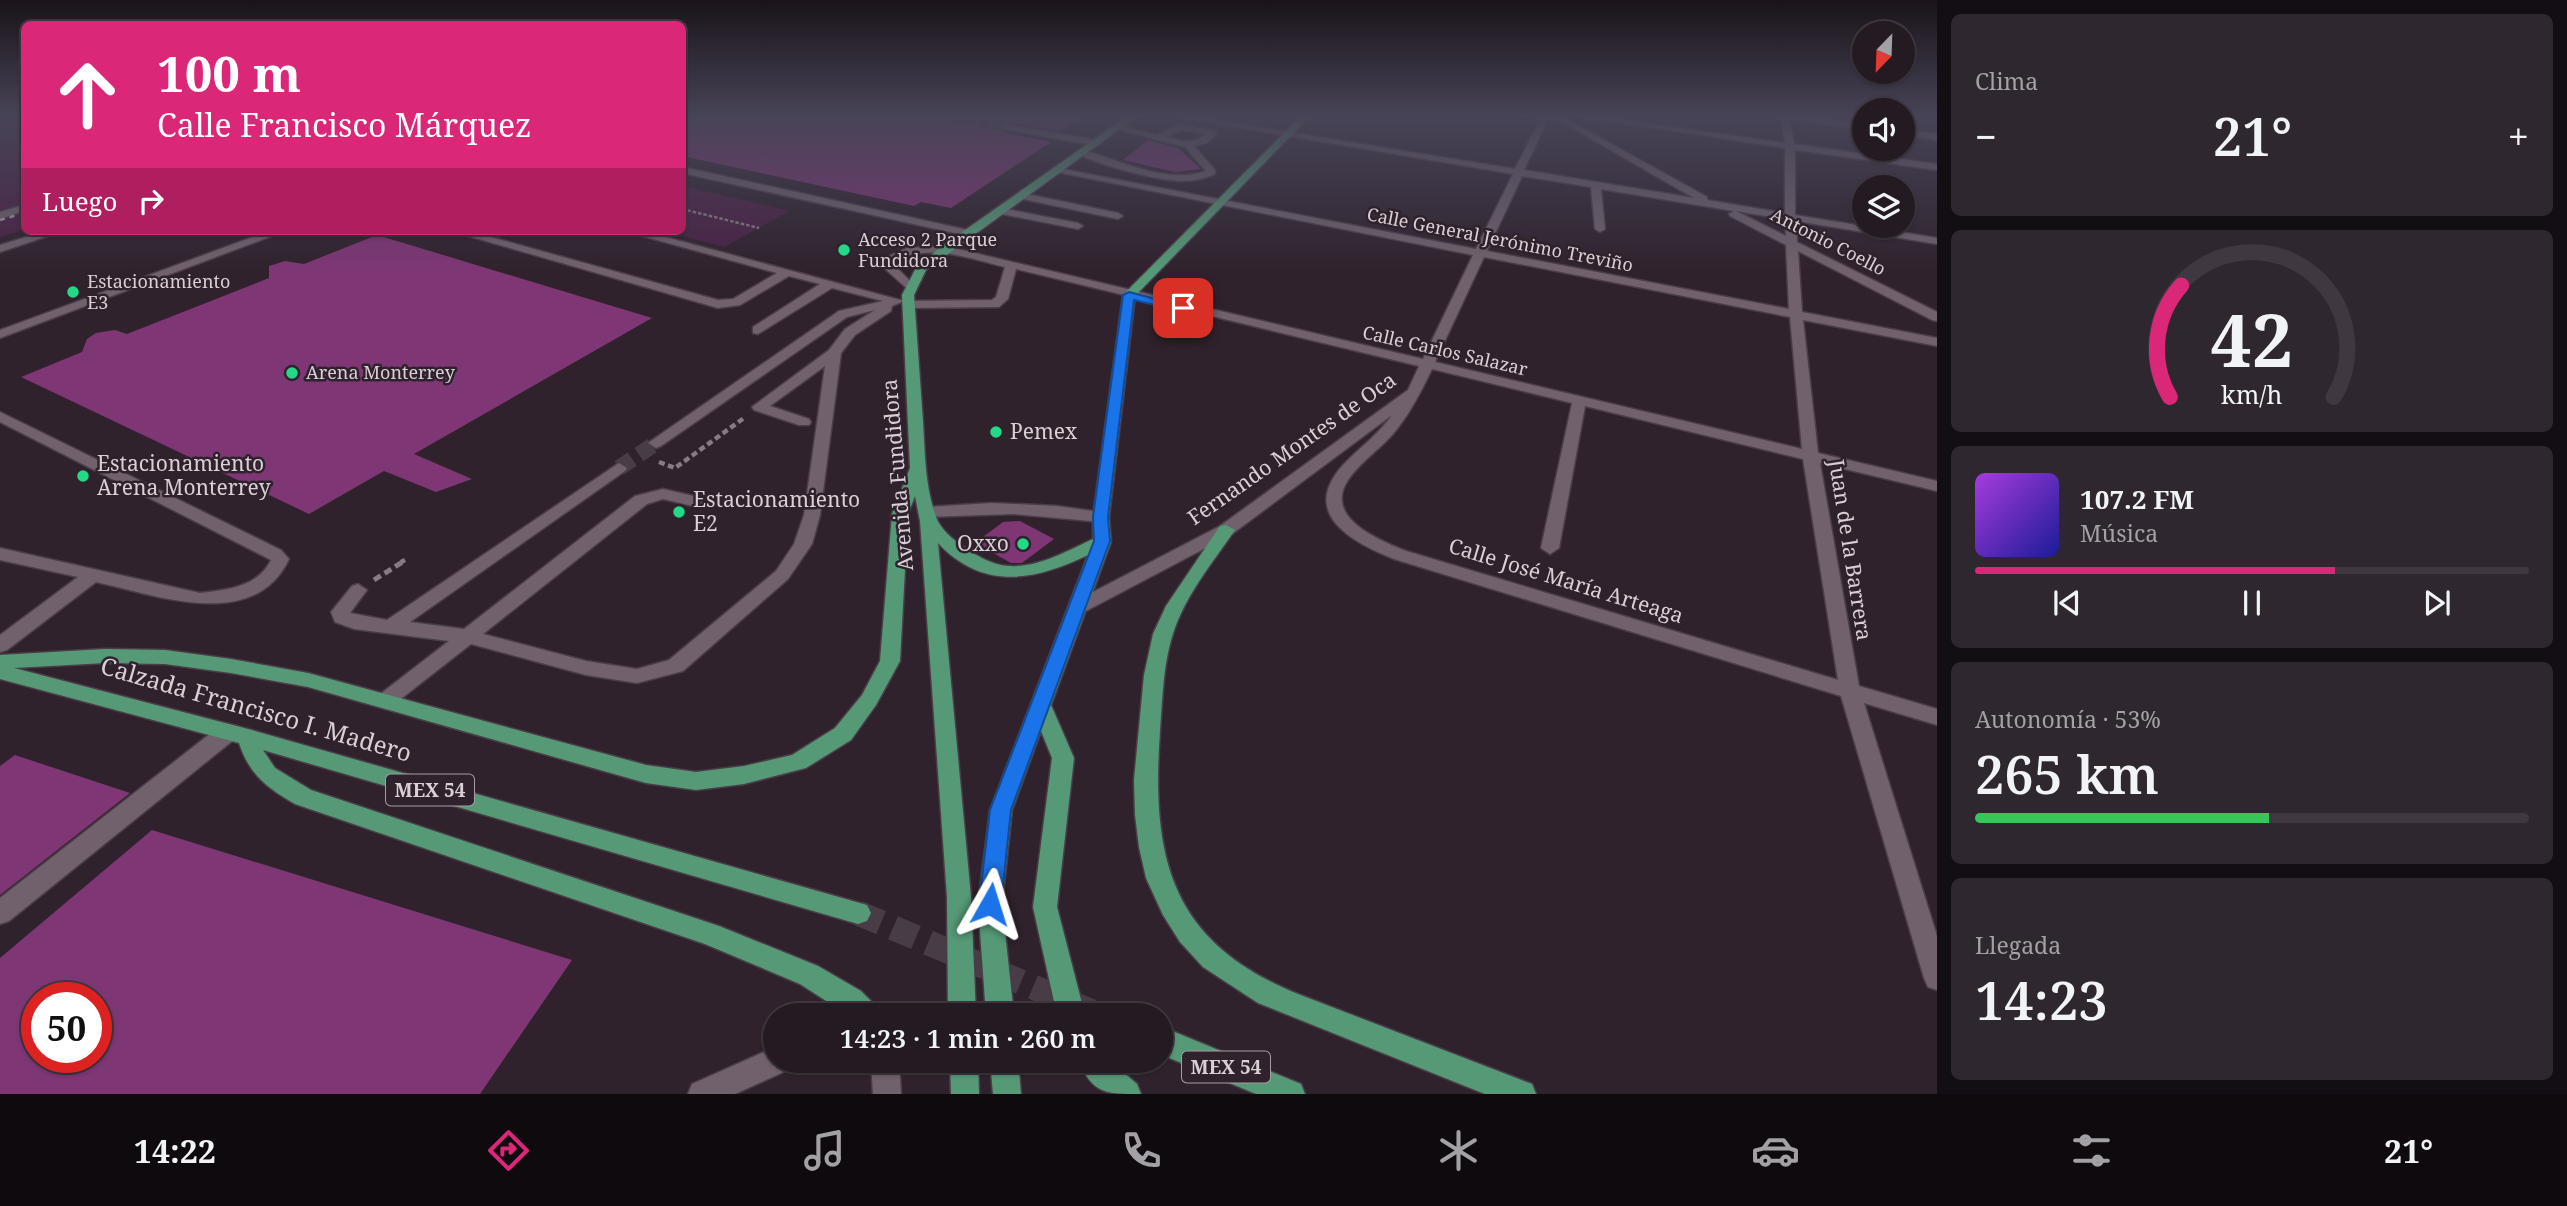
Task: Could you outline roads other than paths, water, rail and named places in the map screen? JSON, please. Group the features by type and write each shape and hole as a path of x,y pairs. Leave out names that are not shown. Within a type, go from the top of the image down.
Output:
{"main road":[{"path":"906,297 921,268 1060,168"},
{"path":"999,1003 990,904 1001,810 1102,541 1101,517 1129,295 1254,168"},
{"name":"Avenida Fundidora","path":"906,297 918,468 927,517 959,897 962,1003"},
{"path":"0,662 92,656 165,657 307,680 646,774 696,781 744,775 798,762 844,734 869,700 890,661 900,514 918,468"},
{"path":"927,517 949,547 963,558 975,565 1005,572 1037,569 1060,562 1102,541"},
{"path":"1226,530 1192,576 1172,612 1162,636 1155,678 1143,791 1147,831 1157,875 1175,916 1201,949 1243,981 1294,1005 1522,1094"},
{"name":"Calzada Francisco I. Madero","path":"0,672 238,734 858,913"},
{"path":"1041,705 1063,758 1045,907 1068,1003"},
{"path":"238,734 256,763 274,781 303,797 710,934 809,975 855,1003"},
{"name":"MEX 54","path":"1173,1045 1291,1094"},
{"path":"964,1073 965,1094"},
{"path":"1005,1073 1007,1094"},
{"path":"1100,1073 1126,1094"}],"street":[{"path":"1132,168 1159,176 1196,176 1212,172 1208,168"},
{"path":"1488,168 1937,241"},
{"name":"Fernando Montes de Oca","path":"1077,608 1226,530 1414,392 1520,168"},
{"name":"Antonio Coello","path":"1648,168 1714,205 1937,317"},
{"name":"Juan de la Barrera","path":"1790,168 1796,316 1811,457 1850,691 1937,978"},
{"path":"686,171 968,233"},
{"name":"Calle General Jerónimo Treviño","path":"1056,171 1937,342"},
{"path":"1596,185 1600,229"},
{"path":"1022,196 1118,216"},
{"path":"0,215 21,209"},
{"path":"1001,211 1078,226"},
{"path":"0,249 44,235"},
{"path":"0,334 268,235"},
{"path":"471,235 719,304 736,302 787,272"},
{"path":"645,235 831,283 906,297 995,304 1002,299 1012,266"},
{"name":"Calle Carlos Salazar","path":"906,297 890,268 892,258 908,251 944,249 1937,486"},
{"path":"758,330 831,283"},
{"path":"804,422 759,407 834,353 850,332 906,297"},
{"path":"656,443 843,314 906,297"},
{"path":"358,590 340,612 342,617 354,622 466,636 586,668 637,676 676,666 782,575 803,544 816,492 834,353"},
{"name":"Calle José María Arteaga","path":"1414,392 1390,429 1337,484 1334,500 1336,511 1352,531 1400,555 1937,717"},
{"path":"1550,548 1579,402"},
{"path":"0,416 281,559 278,568 269,577 245,591 223,597 200,598 0,554"},
{"path":"390,626 619,468"},
{"path":"386,701 641,500 663,494 702,503"},
{"path":"927,517 970,508 1062,510 1101,517"},
{"path":"0,645 93,575"},
{"path":"0,913 238,734"},
{"path":"702,1094 763,1067"},
{"path":"886,1073 887,1094"}],"tunnel":[{"path":"619,468 656,443"},
{"path":"858,913 1071,1003"}],"railway":[{"path":"0,220 21,214"}],"place":[{"name":"Acceso 2 Parque Fundidora","path":"844,250"},
{"name":"Estacionamiento E3","path":"73,292"},
{"name":"Arena Monterrey","path":"292,373"},
{"name":"Pemex","path":"996,432"},
{"name":"Estacionamiento Arena Monterrey","path":"83,476"},
{"name":"Estacionamiento E2","path":"679,512"},
{"name":"Oxxo","path":"1023,544"}]}
